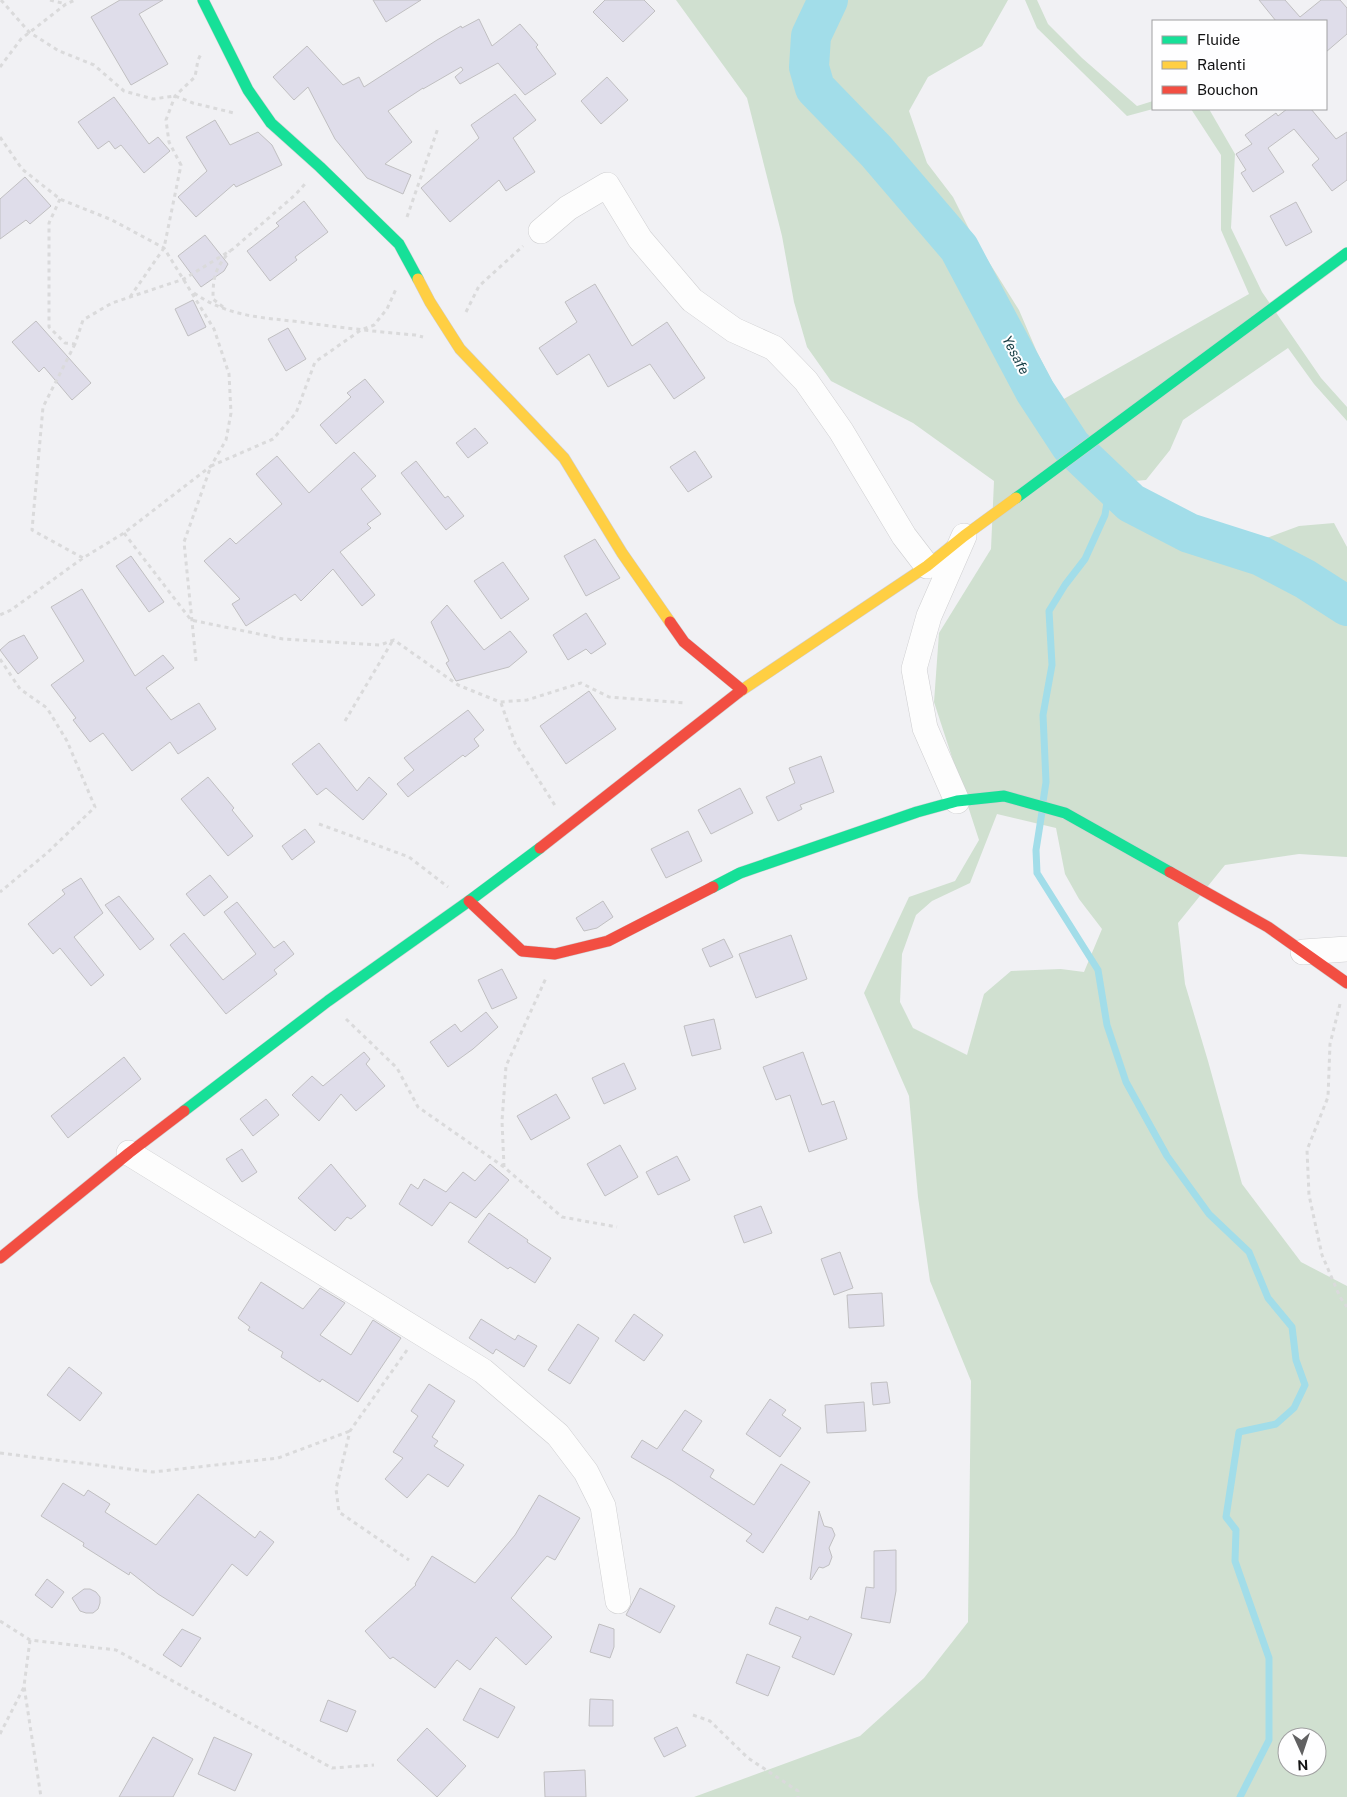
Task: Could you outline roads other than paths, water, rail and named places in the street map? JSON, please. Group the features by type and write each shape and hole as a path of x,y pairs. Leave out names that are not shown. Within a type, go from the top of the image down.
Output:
{"main road":[{"path":"203,0 248,90 271,123 320,167 399,244 430,302 460,349 491,384 564,458 622,553 684,642 742,690"},
{"path":"0,1258 129,1153 328,1001 569,826 742,690 927,566 964,536 1347,254"},
{"path":"468,901 522,951 555,954 608,942 740,873 917,812 957,801 1004,796 1065,813 1268,928 1346,982"}],"street":[{"path":"541,231 568,208 607,185 640,239 692,300 734,330 774,348 806,381 842,431 904,536 927,566"},
{"path":"957,801 925,728 914,669 929,616 964,536"},
{"path":"1303,952 1347,949"},
{"path":"129,1153 483,1371 558,1434 586,1472 604,1506 618,1601"}],"waterway":[{"name":"Yesafe","path":"828,0 811,36 809,67 815,88 876,151 959,248 1035,391 1071,446 1131,503 1189,533 1261,556 1305,579 1347,606"},
{"path":"1043,802 1046,782 1043,715 1052,665 1049,611 1065,585 1085,559 1105,515 1110,483"},
{"path":"1042,812 1036,850 1037,873 1098,970 1107,1025 1126,1082 1167,1156 1209,1214 1249,1252 1268,1298 1292,1327 1296,1360 1305,1385 1294,1408 1276,1424 1239,1432 1226,1517 1236,1530 1235,1561 1269,1658 1269,1740 1240,1797"}]}
